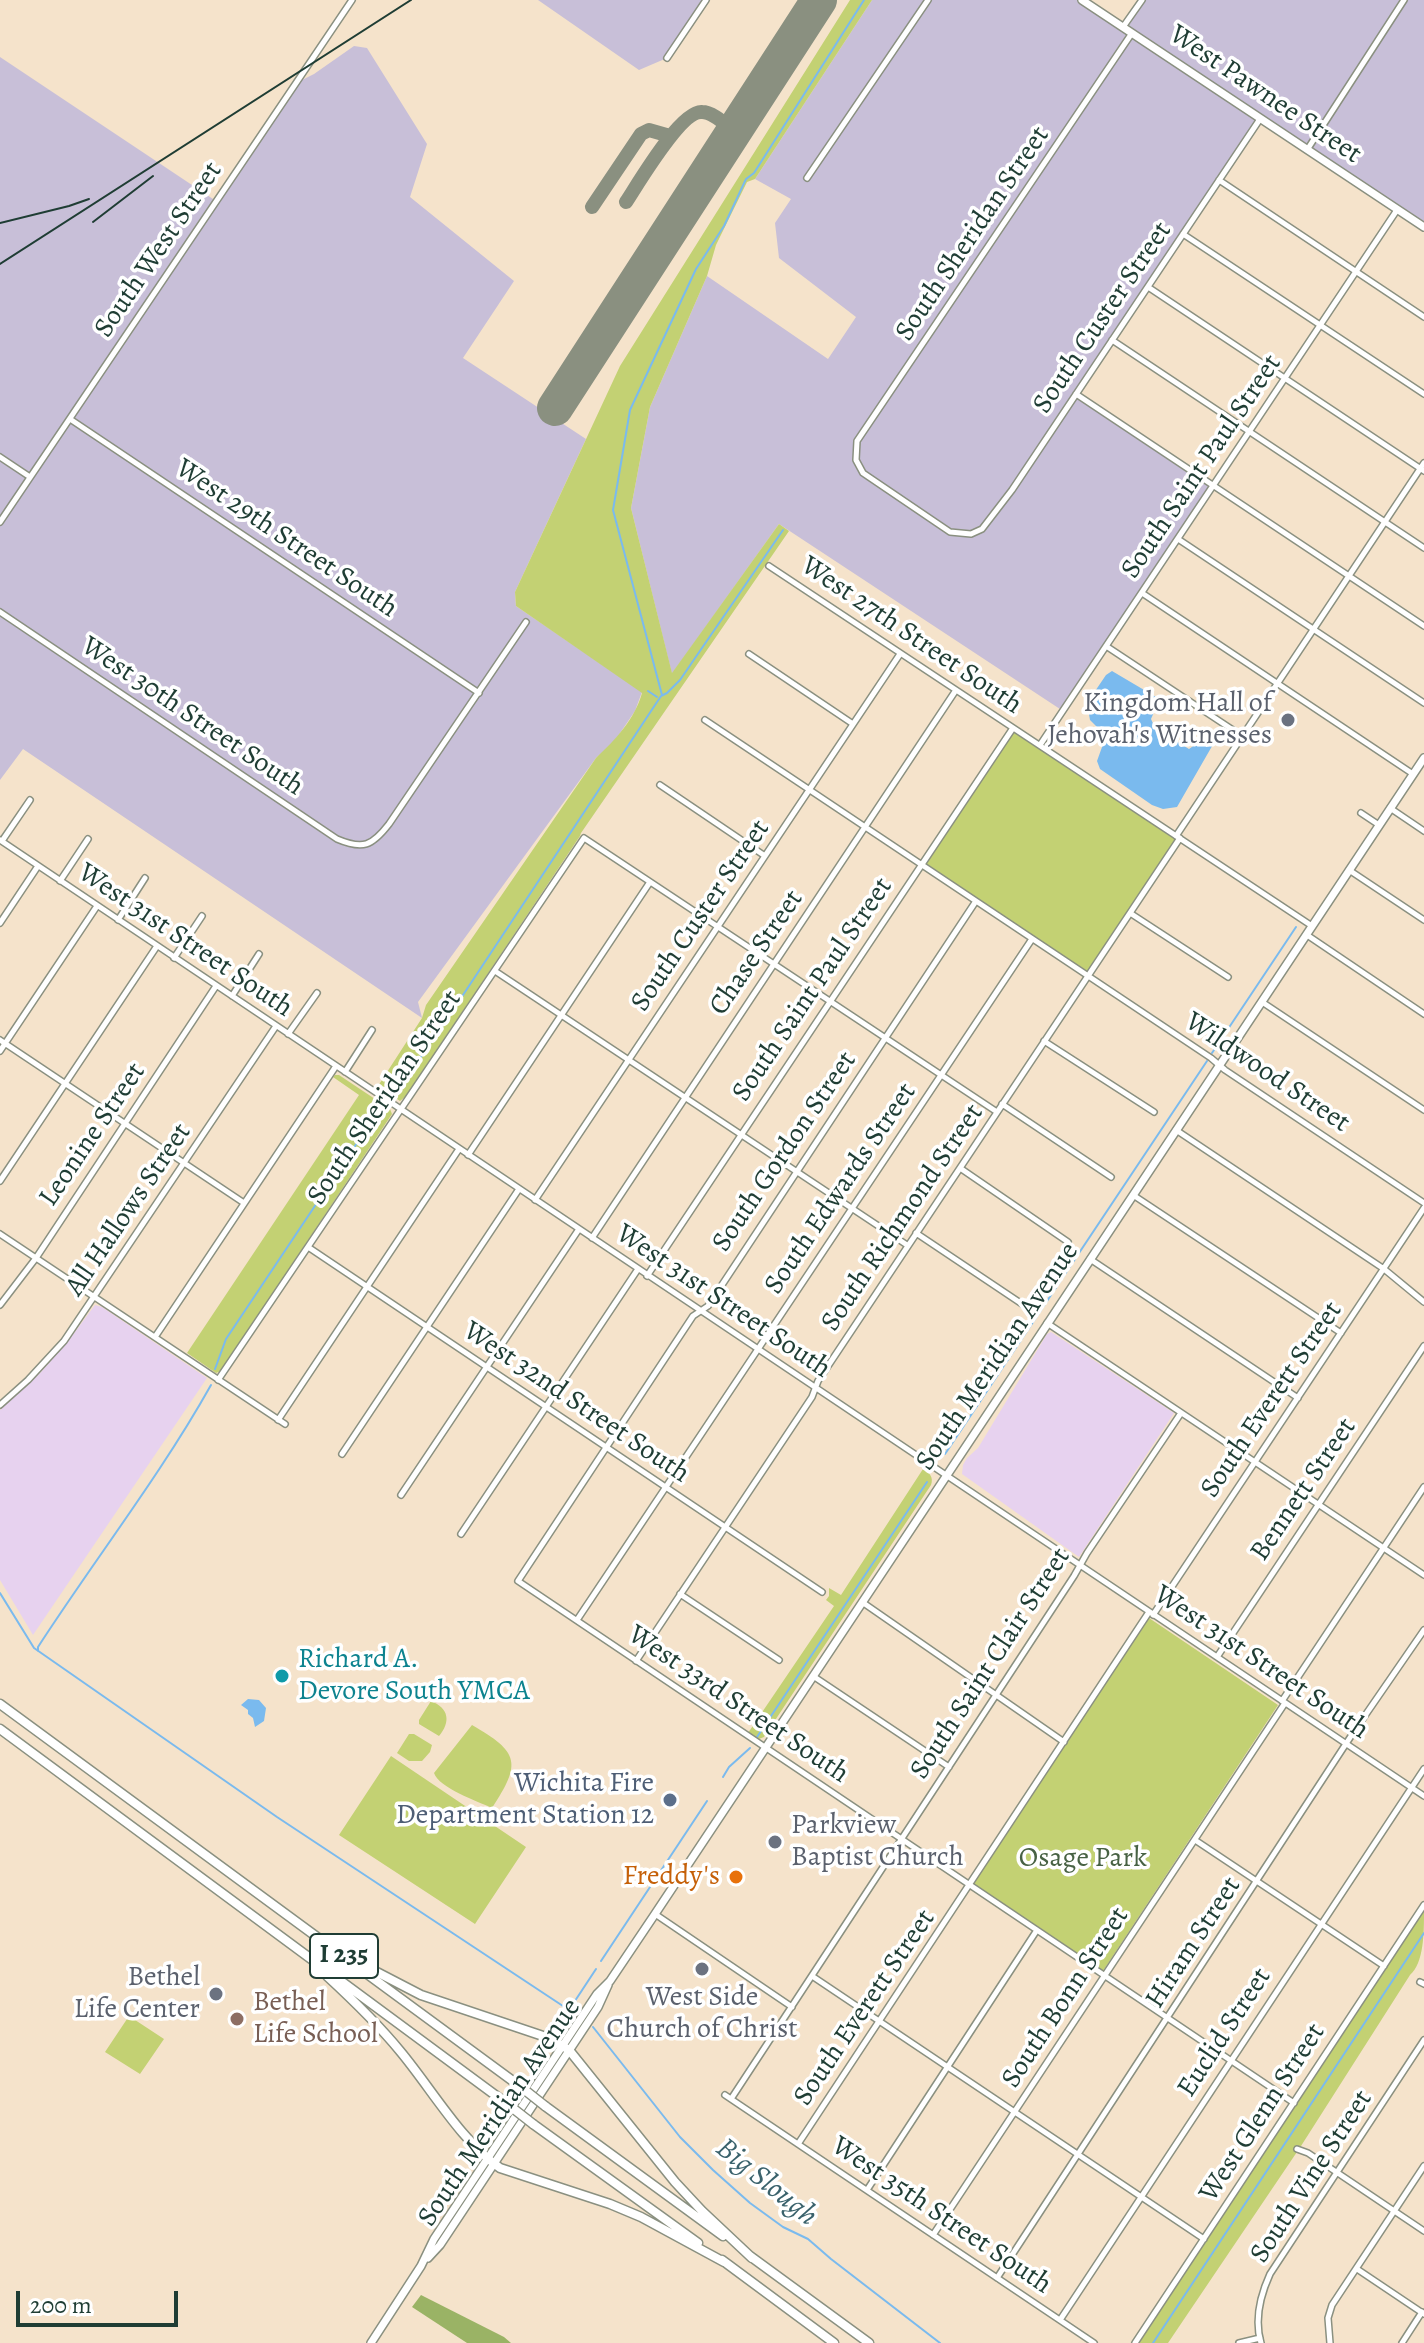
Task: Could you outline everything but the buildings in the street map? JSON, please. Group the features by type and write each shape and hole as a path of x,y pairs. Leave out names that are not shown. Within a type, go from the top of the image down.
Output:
{"highway":[{"name":"I 235","path":"0,1704 869,2343"},
{"name":"I 235","path":"0,1729 834,2343"},
{"path":"332,1947 421,1995 549,2038 566,2047 675,2182 752,2258"},
{"path":"303,1953 399,2049 473,2145 490,2161 500,2168 641,2217 724,2262"}],"main road":[{"name":"West Pawnee Street","path":"1082,0 1424,227"},
{"name":"South Meridian Avenue","path":"371,2343 421,2266 440,2245 597,1994 610,1981 655,1914 1424,758"}],"street":[{"name":"South West Street","path":"0,522 352,0"},
{"path":"667,58 706,0"},
{"path":"807,178 928,0"},
{"path":"1123,27 1142,0"},
{"path":"1307,150 1404,0"},
{"name":"South Sheridan Street","path":"974,533 950,532 872,480 863,473 856,460 856,445 1132,33"},
{"name":"South Custer Street","path":"974,533 990,521 1260,119"},
{"path":"1219,180 1424,317"},
{"name":"South Saint Paul Street","path":"1040,745 1397,210"},
{"path":"1183,234 1424,394"},
{"path":"1148,287 1423,468"},
{"path":"1112,340 1424,548"},
{"path":"1076,394 1424,626"},
{"name":"West 29th Street South","path":"70,419 479,693"},
{"path":"0,457 30,477"},
{"name":"South Richmond Street","path":"636,1661 812,1397 907,1245 1130,913 1242,736 1423,468"},
{"path":"1178,539 1424,703"},
{"name":"West 27th Street South","path":"769,566 1312,926"},
{"path":"1142,593 1413,774"},
{"name":"West 30th Street South","path":"0,612 337,839 352,845 377,839 479,693"},
{"path":"479,693 526,622"},
{"path":"1106,646 1242,736"},
{"path":"749,654 853,724"},
{"name":"South Custer Street","path":"535,1200 900,654"},
{"name":"Chase Street","path":"592,1238 956,690"},
{"name":"Wildwood Street","path":"705,720 1424,1206"},
{"name":"South Saint Paul Street","path":"647,1276 1013,728"},
{"path":"660,785 765,856"},
{"path":"1,841 30,800"},
{"path":"1390,808 1424,831"},
{"path":"1361,813 1379,825"},
{"name":"South Sheridan Street","path":"218,1380 584,838 650,882"},
{"path":"60,881 88,839"},
{"name":"West 31st Street South","path":"1,841 1424,1796"},
{"path":"0,923 38,866"},
{"path":"1349,870 1424,920"},
{"path":"118,920 145,878"},
{"path":"468,1155 650,882 997,1112"},
{"name":"South Gordon Street","path":"518,1581 693,1316 708,1306 976,901"},
{"path":"0,1051 3,1041 97,906"},
{"path":"1130,913 1228,977"},
{"path":"174,958 202,916"},
{"path":"1306,934 1424,1014"},
{"name":"South Edwards Street","path":"577,1620 1032,939"},
{"path":"0,1181 157,946"},
{"path":"232,996 259,954"},
{"path":"495,971 907,1245"},
{"name":"Leonine Street","path":"0,1305 36,1258 216,986"},
{"path":"288,1034 317,993"},
{"path":"1261,1002 1424,1110"},
{"name":"All Hallows Street","path":"0,1405 64,1341 276,1026"},
{"path":"345,1072 372,1030"},
{"path":"3,1041 244,1203"},
{"path":"1044,1041 1154,1112"},
{"path":"155,1337 336,1066"},
{"path":"1002,1104 1111,1177"},
{"path":"1176,1130 1384,1269 1424,1302"},
{"path":"278,1420 459,1149"},
{"path":"959,1168 1068,1242"},
{"path":"342,1454 519,1189"},
{"path":"1133,1195 1341,1333"},
{"name":"South Everett Street","path":"798,2144 1424,1206"},
{"path":"401,1495 579,1229"},
{"path":"916,1233 1025,1306"},
{"path":"0,1234 285,1424"},
{"name":"West 32nd Street South","path":"308,1247 822,1592"},
{"path":"1090,1259 1298,1398"},
{"path":"461,1534 638,1269"},
{"path":"1047,1323 1424,1575"},
{"name":"Bennett Street","path":"1217,1657 1424,1346"},
{"name":"South Saint Clair Street","path":"728,2097 792,2007 1181,1413"},
{"name":"South Bonn Street","path":"933,2235 1424,1487"},
{"name":"West 33rd Street South","path":"518,1581 1294,2103"},
{"path":"680,1594 779,1660"},
{"path":"862,1602 1064,1742"},
{"name":"Hiram Street","path":"997,2278 1424,1630"},
{"path":"813,1676 949,1767"},
{"name":"Euclid Street","path":"1060,2320 1424,1769"},
{"path":"1195,1840 1384,1966"},
{"name":"West Glenn Street","path":"1135,2343 1424,1905"},
{"path":"655,1914 792,2007"},
{"path":"867,2191 1037,1930"},
{"path":"812,1976 1204,2239"},
{"name":"South Vine Street","path":"1260,2340 1259,2309 1270,2274 1424,2040"},
{"name":"West 35th Street South","path":"728,2097 1094,2343"},
{"path":"1297,2149 1308,2153 1424,2231"},
{"path":"1330,2343 1328,2314 1424,2166"},
{"path":"1357,2269 1423,2313 1402,2343"},
{"path":"1239,2343 1260,2340"}],"shaded area":[{"path":"538,0 706,0 667,58 639,70"},
{"path":"872,0 1082,0 1123,27 1142,0 1424,0 1424,227 1260,119 1076,394 1213,485 1063,711 779,524 672,674 631,508 650,407 707,276 828,359 856,317 779,258 775,223 791,199 755,179"},
{"path":"354,46 367,48 427,144 410,197 514,281 463,358 586,439 515,592 516,606 642,692 635,711 614,742 596,758 418,1002 422,1018 23,749 0,780 0,57 216,201 296,83"},
{"path":"95,1305 207,1378 33,1635 0,1580 0,1410 41,1372"},
{"path":"1051,1332 1174,1413 1079,1557 962,1474 967,1458 978,1448"}],"green space":[{"path":"850,0 872,0 755,179 747,182 716,245 707,276 650,407 631,508 672,673 779,524 789,531 400,1101 378,1086 422,1018 426,1005 596,758 629,720 642,693 516,606 515,592 620,366"},
{"path":"1013,728 1180,838 1088,976 921,865"},
{"path":"335,1075 390,1109 392,1114 221,1371 216,1373 187,1353 359,1095 333,1077"},
{"path":"923,1469 930,1475 931,1485 764,1737 759,1739 748,1733 834,1606 826,1600 829,1588 841,1595"},
{"name":"Osage Park","path":"1149,1618 1278,1705 1103,1971 973,1884"},
{"path":"431,1701 445,1711 445,1726 439,1736 419,1724"},
{"path":"472,1725 499,1743 511,1760 508,1780 492,1808 451,1789 434,1773"},
{"path":"409,1734 432,1745 422,1761 409,1761 397,1753"},
{"path":"391,1756 526,1847 475,1924 339,1835"},
{"path":"1424,1911 1422,1947 1415,1970 1301,2146 1168,2343 1139,2343"},
{"path":"129,2016 164,2039 140,2074 105,2052"},
{"path":"421,2295 511,2343 467,2343 412,2307"}],"water":[{"path":"1112,671 1156,697 1157,705 1151,719 1155,728 1189,749 1209,735 1215,741 1177,807 1163,809 1152,805 1100,769 1097,761 1106,736 1090,720 1087,703"},
{"path":"248,1699 259,1700 266,1708 264,1721 255,1727 248,1710 241,1705"}],"waterway":[{"path":"662,695 613,510 630,410 696,269 724,226 746,179 754,173 864,0"},
{"path":"395,1087 412,1070 461,998 661,696 680,680 783,530"},
{"path":"648,691 657,697"},
{"path":"1212,1053 1296,927"},
{"path":"945,1454 1207,1061"},
{"path":"215,1369 226,1339 379,1110"},
{"path":"38,1651 211,1385"},
{"path":"757,1737 927,1482"},
{"path":"0,1593 34,1648 277,1817 569,2010 596,1969"},
{"path":"723,1777 729,1767 750,1748"},
{"path":"601,1961 707,1801"},
{"path":"1153,2343 1424,1933"},
{"name":"Big Slough","path":"593,2027 680,2137 713,2170 750,2203 783,2227 808,2239 940,2343"}],"taxiway":[{"path":"626,202 672,135 693,115 702,112 711,114 734,131"},
{"path":"592,207 641,134 649,130 670,136"}],"runway":[{"path":"555,408 819,0"}],"railway":[{"path":"0,264 411,0"},
{"path":"93,222 153,176"},
{"path":"0,223 89,199"}],"place":[{"name":"Kingdom Hall of Jehovah's Witnesses","path":"1288,720"},
{"name":"Richard A. Devore South YMCA","path":"282,1676"},
{"name":"Wichita Fire Department Station 12","path":"670,1800"},
{"name":"Parkview Baptist Church","path":"775,1842"},
{"name":"Freddy's","path":"736,1877"},
{"name":"West Side Church of Christ","path":"702,1969"},
{"name":"Bethel Life Center","path":"216,1994"},
{"name":"Bethel Life School","path":"237,2019"}]}
